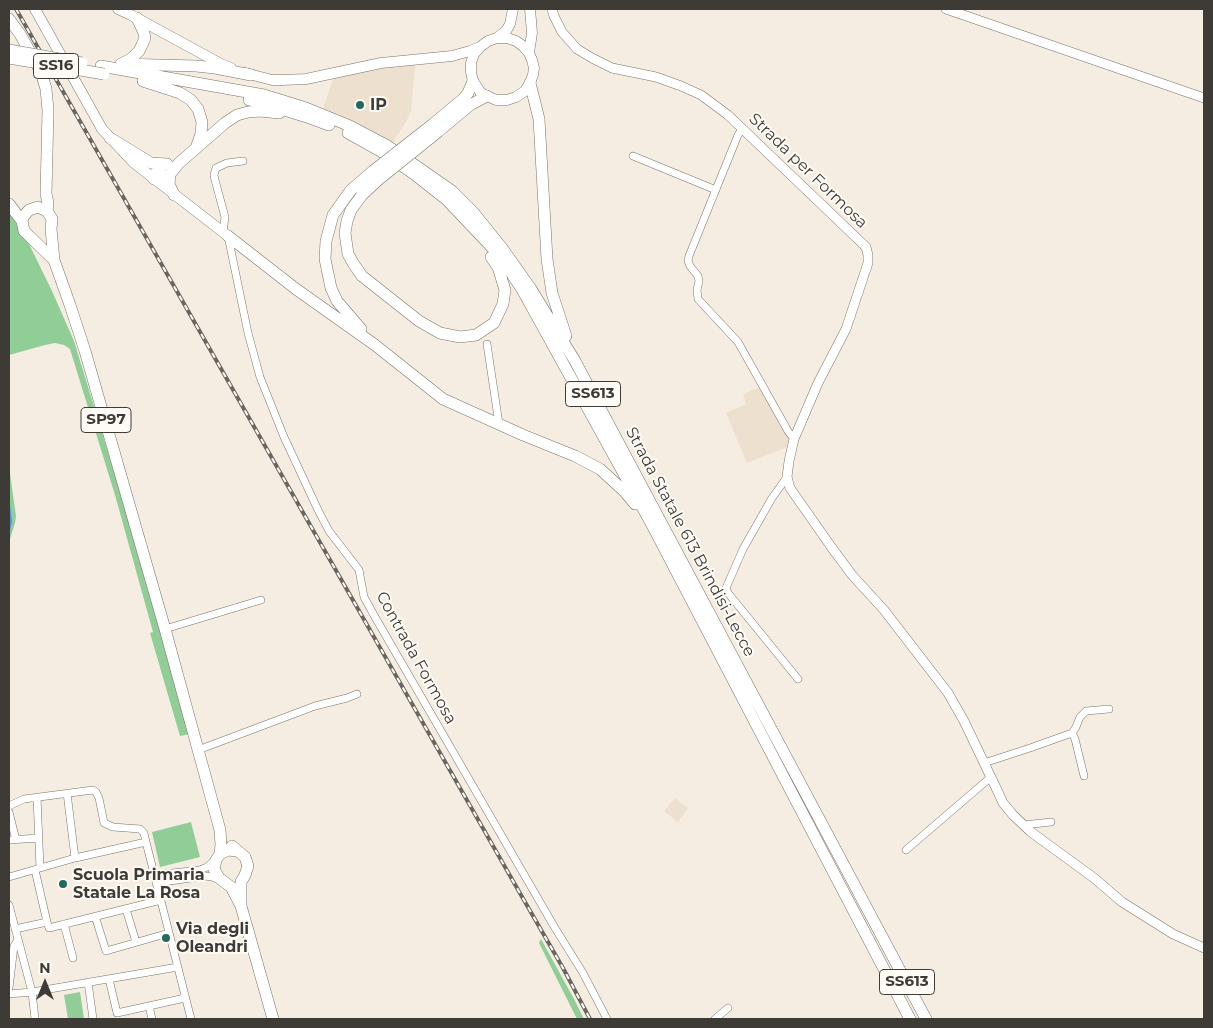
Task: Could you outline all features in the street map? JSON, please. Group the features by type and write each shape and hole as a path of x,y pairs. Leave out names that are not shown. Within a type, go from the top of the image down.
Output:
{"main road":[{"path":"35,9 102,129 134,163 296,288 375,345 443,399 575,456 600,469 624,491 650,521"},
{"path":"118,9 221,64 251,75"},
{"path":"497,38 506,31 510,24 513,9"},
{"path":"529,53 532,33 530,9"},
{"path":"103,70 131,59 139,52 145,38 137,18"},
{"path":"9,20 20,34 41,72 46,90 48,110 47,211"},
{"path":"497,38 507,38 523,46 529,53 534,68 530,83 525,91 516,97 506,100 496,100 486,96 477,88 471,72 474,54 488,41 497,38"},
{"path":"121,64 196,66 263,78 282,80 306,79 381,63 452,56 480,47"},
{"name":"SS16","path":"9,50 103,70"},
{"name":"SS16","path":"9,58 103,70"},
{"name":"Strada Statale 613 Brindisi-Lecce","path":"103,70 143,81 262,103 310,118 347,133 382,152 406,168 447,200 501,257 523,291 650,521 910,1019"},
{"name":"Strada Statale 613 Brindisi-Lecce","path":"103,70 264,95 306,108 350,126 386,145 452,191 473,212 502,248 531,289 576,361 926,1019"},
{"path":"143,81 180,93 191,100 198,109 202,122 201,134 196,148"},
{"path":"436,127 468,93 473,81"},
{"path":"530,83 539,119 547,259 562,326 576,361"},
{"path":"375,345 337,301 331,288 325,259 326,241 333,216 351,190 376,176 436,127 486,96"},
{"path":"154,179 162,178 167,169 179,163 237,115 260,111 310,118"},
{"path":"110,138 151,163 167,169"},
{"path":"167,169 169,184 174,195"},
{"path":"376,176 351,210 347,221 345,233 348,254 362,276 418,321 440,333 460,337 476,335 494,323 503,304 505,290 498,267 470,225"},
{"path":"9,203 29,210"},
{"path":"9,203 22,222 24,231 31,237 41,238 49,233 52,219 47,211 38,207 25,213 22,222"},
{"name":"SP97","path":"51,229 54,260 86,351 220,830 222,844 218,857"},
{"name":"SP97","path":"31,237 54,260"},
{"name":"SP97","path":"220,830 227,842 237,851"},
{"path":"241,906 240,888 242,879 247,871 247,861 241,853 228,850 218,857 214,870 231,887 241,906 273,1019"},
{"path":"224,882 234,883 242,879"}],"street":[{"name":"Strada per Formosa","path":"552,9 562,32 577,49 612,68 656,77 682,86 701,95 728,115 866,247 868,263 846,329 818,383 794,439 788,461 787,477 772,498 743,549 726,588 728,593 798,679"},
{"path":"946,9 1204,98"},
{"path":"742,129 688,261 698,276 698,299 738,342 794,439"},
{"path":"633,156 716,190"},
{"name":"Contrada Formosa","path":"243,161 227,163 216,168 214,175 225,217 225,234 248,334 260,376 284,437 329,531 359,570 364,597 375,618 607,1019"},
{"path":"487,344 499,424"},
{"path":"787,477 790,488 832,548 884,610 948,693 964,721 1004,803 1012,814 1122,902 1172,934 1204,948"},
{"path":"165,629 261,600"},
{"path":"198,750 315,706 357,694"},
{"path":"984,763 1072,733 1080,717 1086,711 1109,709"},
{"path":"1072,733 1075,738 1084,776"},
{"path":"906,850 991,777"},
{"path":"9,806 24,799 94,790 99,798 104,823 113,827 140,829 144,833 191,1019"},
{"path":"67,793 75,858"},
{"path":"37,797 38,869 49,928 161,900"},
{"path":"9,812 12,840 39,838"},
{"path":"1024,825 1051,822"},
{"path":"9,877 75,858 146,842"},
{"path":"154,875 200,870 207,867 218,857"},
{"path":"156,883 205,876 224,882"},
{"path":"9,905 32,992 35,1019"},
{"path":"126,909 136,942"},
{"path":"95,916 106,951 169,933"},
{"path":"15,929 47,922"},
{"path":"64,924 73,958"},
{"path":"9,988 14,946 18,940"},
{"path":"9,994 32,992 178,968"},
{"path":"109,979 117,1013 185,998"},
{"path":"88,982 93,1019"},
{"path":"149,1006 152,1019"},
{"path":"715,1019 728,1008"}],"shaded area":[{"path":"415,65 411,111 392,143 323,108 334,77 368,69"},
{"path":"761,387 789,437 787,447 747,463 726,413 746,404 743,394"},
{"path":"675,798 688,808 678,822 664,811"}],"green space":[{"path":"9,212 30,246 74,341 190,734 180,736 150,633 153,632 115,495 70,349 55,343 9,355"},
{"path":"9,466 16,516 9,542"},
{"path":"191,822 200,857 160,867 152,832"},
{"path":"541,939 584,1019 577,1019 539,943"},
{"path":"80,992 84,1019 68,1019 64,995"}],"waterway":[{"path":"9,250 9,258"},
{"path":"9,504 11,521 9,531"}],"railway":[{"path":"16,9 563,968 590,1019"}],"place":[{"name":"IP","path":"360,105"},
{"name":"Scuola Primaria Statale La Rosa","path":"63,884"},
{"name":"Via degli Oleandri","path":"166,938"}]}
